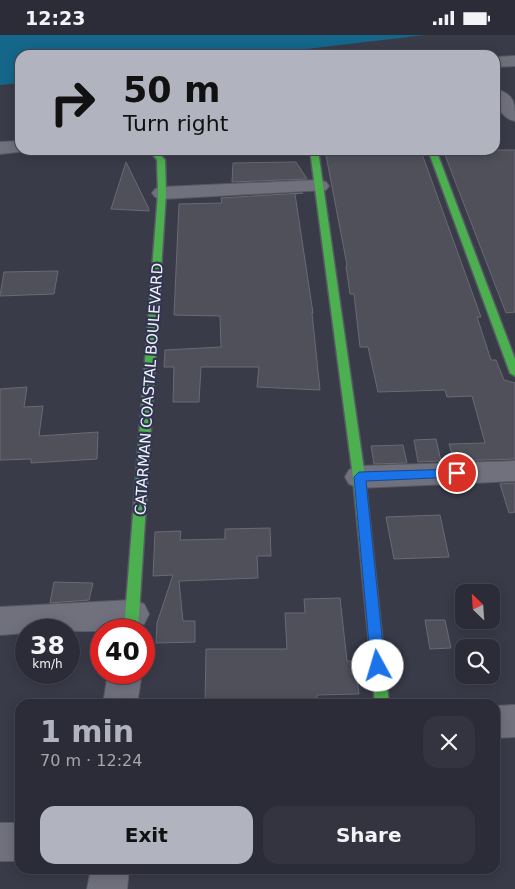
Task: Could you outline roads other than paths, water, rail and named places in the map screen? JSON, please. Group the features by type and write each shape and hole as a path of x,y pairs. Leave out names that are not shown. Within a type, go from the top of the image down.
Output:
{"street":[{"path":"500,62 515,61"},
{"path":"0,148 15,147"},
{"name":"CATARMAN COASTAL BOULEVARD","path":"132,619 162,193 160,160 156,155"},
{"path":"315,155 359,477 381,699"},
{"path":"434,155 515,373"},
{"path":"162,193 319,186"},
{"path":"359,477 515,471"},
{"path":"0,621 90,622"},
{"path":"121,699 123,684"},
{"path":"500,722 515,721"},
{"path":"0,842 15,842"},
{"path":"107,889 109,874"}],"water":[{"path":"0,35 425,35 298,50 15,50 15,84 0,85"}]}
